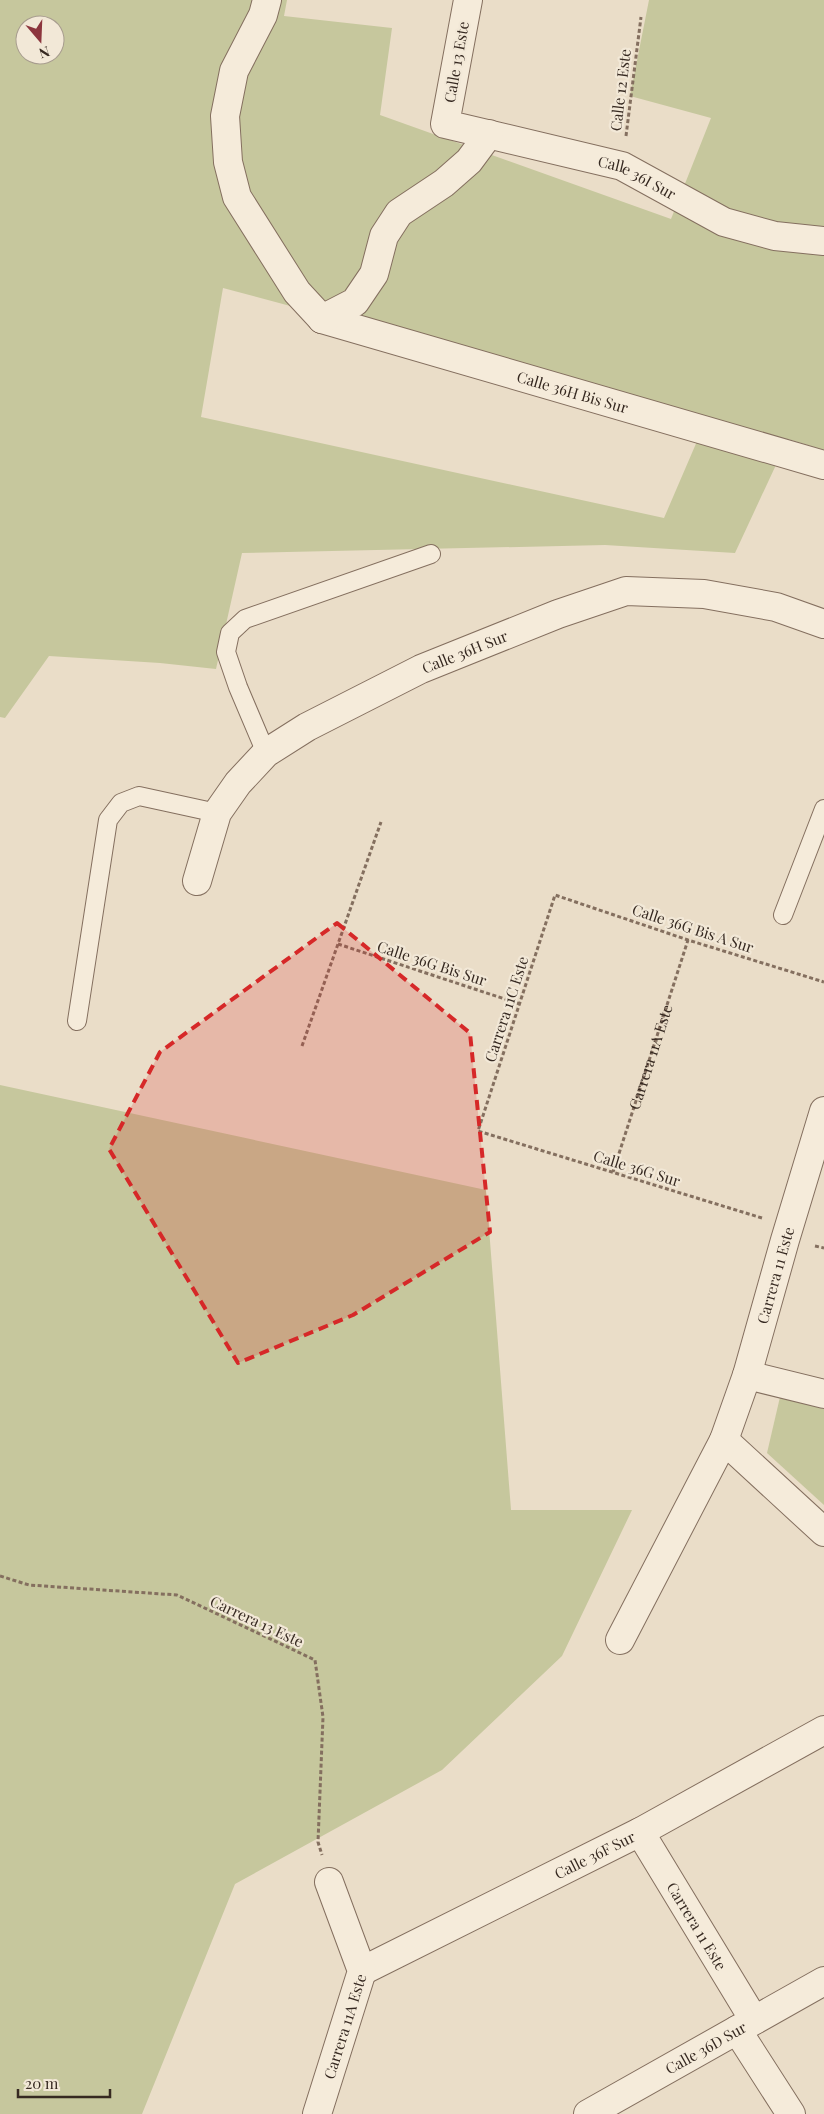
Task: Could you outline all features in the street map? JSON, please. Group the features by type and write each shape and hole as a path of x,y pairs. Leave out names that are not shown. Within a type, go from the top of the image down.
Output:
{"street":[{"path":"267,0 263,15 234,71 225,116 228,162 237,197 296,292 322,320 355,302 360,295 374,274 384,236 399,212 444,183 469,161 489,134"},
{"name":"Calle 13 Este","path":"445,124 468,0"},
{"name":"Calle 36I Sur","path":"445,124 622,166 724,222 775,236 824,241"},
{"name":"Calle 36H Bis Sur","path":"322,320 824,465"},
{"name":"Calle 36H Sur","path":"197,882 217,813 238,783 266,753 307,727 421,669 558,614 626,591 713,596 776,607 824,624"},
{"name":"Carrera 11 Este","path":"620,1640 724,1440 748,1375 824,1110"},
{"path":"748,1375 824,1394"},
{"path":"724,1440 824,1532"},
{"name":"Calle 36F Sur","path":"362,1971 640,1832 824,1730"},
{"name":"Carrera 11 Este","path":"640,1832 746,2025 791,2114"},
{"name":"Carrera 11A Este","path":"317,2114 362,1971 329,1882"},
{"name":"Calle 36D Sur","path":"588,2114 824,1982"}],"lane":[{"path":"266,753 238,687 226,652 230,633 245,619 431,554"},
{"path":"77,1021 108,820 121,803 139,796 217,813"},
{"path":"783,915 824,809"}],"path":[{"name":"Calle 12 Este","path":"622,166 641,17"},
{"path":"302,1046 382,822"},
{"name":"Calle 36G Bis A Sur","path":"555,894 688,940 824,982"},
{"name":"Carrera 11C Este","path":"478,1131 555,894"},
{"name":"Carrera 11A Este","path":"613,1172 688,940"},
{"name":"Calle 36G Bis Sur","path":"338,944 520,1004"},
{"name":"Calle 36G Sur","path":"478,1131 789,1227"},
{"name":"Carrera 13 Este","path":"0,1576 29,1585 177,1595 315,1660 323,1717 318,1842 329,1882"}],"highlighted area":[{"path":"337,923 470,1033 490,1232 353,1315 238,1363 109,1149 160,1052"}],"green space":[{"path":"0,0 287,0 284,16 392,28 380,115 671,219 711,118 630,96 649,0 824,0 824,450 788,439 735,553 605,545 242,553 216,669 160,663 49,656 5,718 0,717","holes":["223,288 707,418 664,518 201,417"]},
{"path":"0,1085 486,1190 511,1510 632,1510 562,1656 442,1770 235,1884 142,2114 0,2114"},
{"path":"780,1397 824,1409 824,1505 767,1453"}]}
